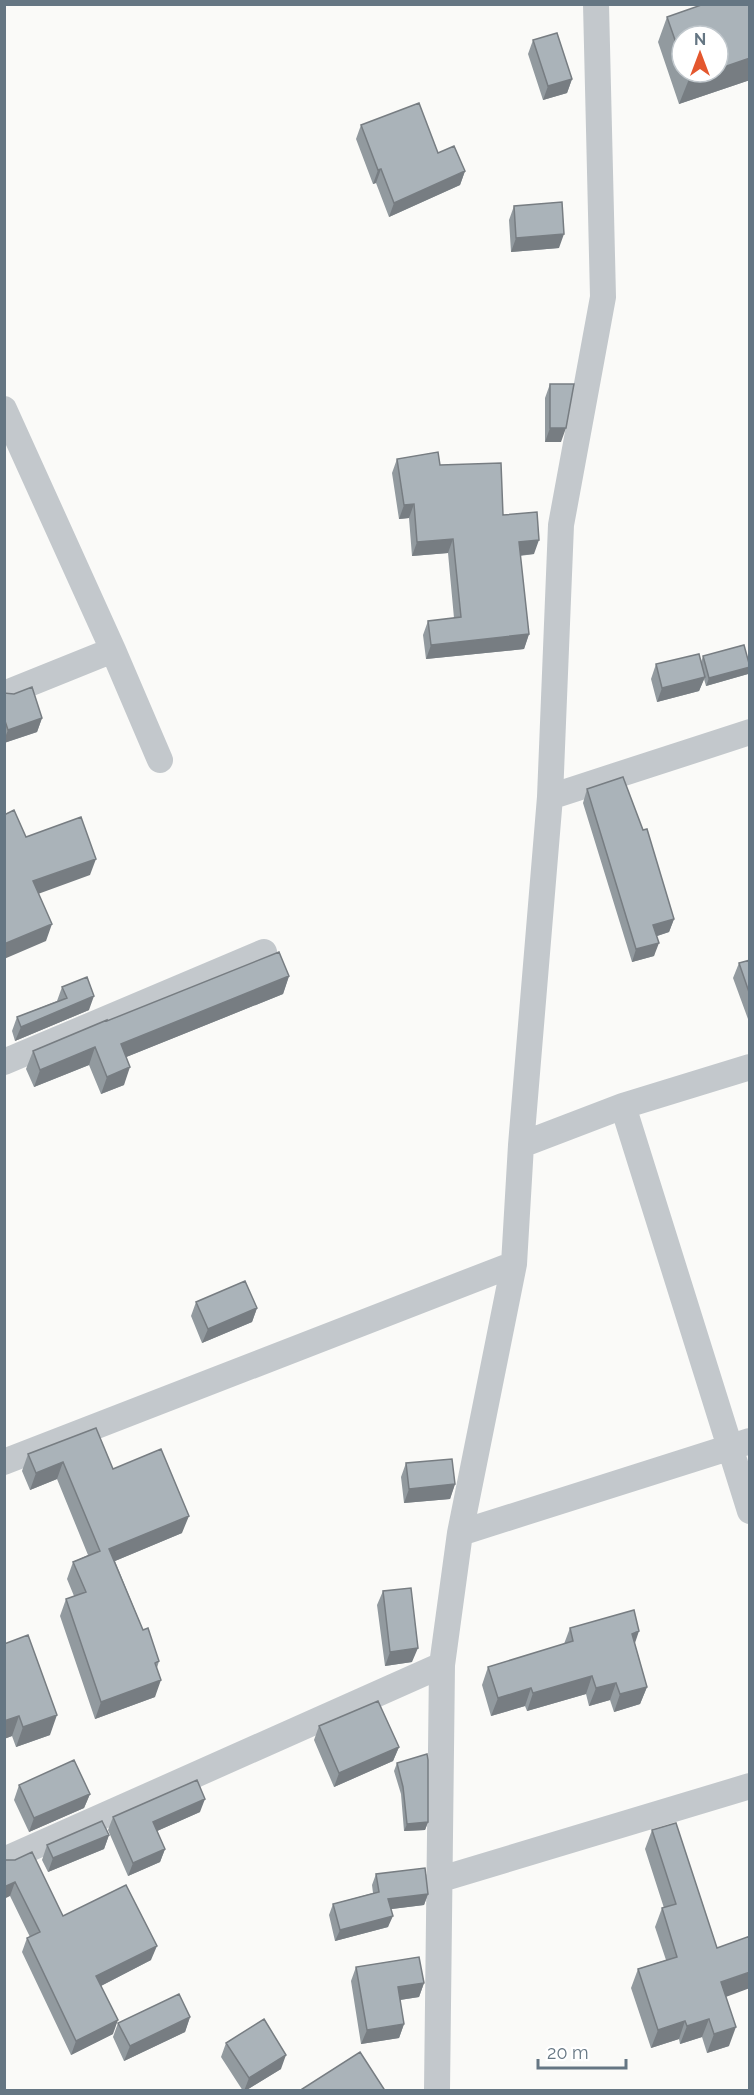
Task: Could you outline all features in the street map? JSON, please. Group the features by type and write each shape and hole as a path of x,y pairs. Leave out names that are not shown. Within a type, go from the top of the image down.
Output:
{"street":[{"path":"437,2091 442,1665 460,1533 514,1264 521,1145 550,796 561,525 603,297 596,4"},
{"path":"4,409 160,760"},
{"path":"4,694 113,650"},
{"path":"550,796 750,732"},
{"path":"4,1062 264,952"},
{"path":"521,1145 623,1106 750,1067"},
{"path":"623,1106 740,1444 750,1511"},
{"path":"4,1462 514,1264"},
{"path":"460,1533 740,1444"},
{"path":"4,1860 442,1665"},
{"path":"438,1880 750,1786"}],"building":[{"path":"704,4 750,4 750,58 730,65 730,24 670,26 667,17"},
{"path":"557,33 572,79 548,86 533,40"},
{"path":"419,103 438,153 454,146 465,171 394,203 381,169 378,170 361,125"},
{"path":"562,202 564,234 516,238 514,206"},
{"path":"550,384 574,384 566,428 550,428"},
{"path":"438,452 440,465 501,463 503,515 537,512 539,540 519,542 529,634 431,645 428,621 461,617 453,539 417,542 414,504 404,505 397,459"},
{"path":"744,645 750,667 709,678 703,656"},
{"path":"699,654 705,677 662,688 656,664"},
{"path":"32,687 42,718 8,730 4,718 4,693 14,694"},
{"path":"623,777 643,830 647,829 674,919 653,925 659,943 636,949 587,789"},
{"path":"14,810 26,837 81,817 96,859 33,881 52,924 4,944 4,815"},
{"path":"279,952 289,976 121,1044 130,1067 107,1077 95,1047 40,1070 33,1051"},
{"path":"750,960 750,995 739,963"},
{"path":"87,977 94,996 21,1027 17,1017 67,998 62,987"},
{"path":"245,1281 257,1308 208,1329 196,1302"},
{"path":"96,1428 113,1469 161,1449 189,1516 109,1549 143,1630 148,1628 159,1661 155,1663 161,1680 101,1702 66,1599 86,1592 73,1562 100,1551 63,1462 36,1473 28,1454"},
{"path":"452,1459 455,1484 409,1489 406,1463"},
{"path":"411,1588 418,1648 390,1652 383,1591"},
{"path":"634,1610 639,1631 632,1634 647,1687 620,1694 616,1683 596,1688 592,1676 533,1693 531,1688 498,1698 488,1667 573,1641 570,1628"},
{"path":"28,1635 57,1715 23,1727 19,1716 4,1721 4,1644"},
{"path":"378,1701 399,1747 339,1773 319,1726"},
{"path":"427,1754 428,1822 407,1824 403,1787 397,1763"},
{"path":"74,1760 90,1794 34,1818 19,1785"},
{"path":"197,1780 205,1799 153,1822 165,1849 133,1863 113,1817"},
{"path":"102,1821 109,1835 53,1858 47,1845"},
{"path":"676,1823 717,1948 750,1936 750,1972 721,1982 736,2027 714,2034 709,2019 687,2026 685,2021 658,2030 638,1969 677,1957 662,1908 676,1904 652,1830"},
{"path":"32,1852 63,1916 126,1885 157,1946 96,1976 118,2020 76,2041 27,1938 40,1932 15,1882 4,1887 4,1860 15,1860"},
{"path":"425,1868 428,1894 388,1899 393,1916 340,1930 333,1904 379,1892 376,1874"},
{"path":"419,1957 424,1983 398,1987 404,2024 367,2030 356,1967"},
{"path":"179,1994 190,2017 130,2046 118,2023"},
{"path":"264,2019 286,2055 249,2078 226,2043"},
{"path":"360,2052 384,2089 381,2091 299,2091"}]}
